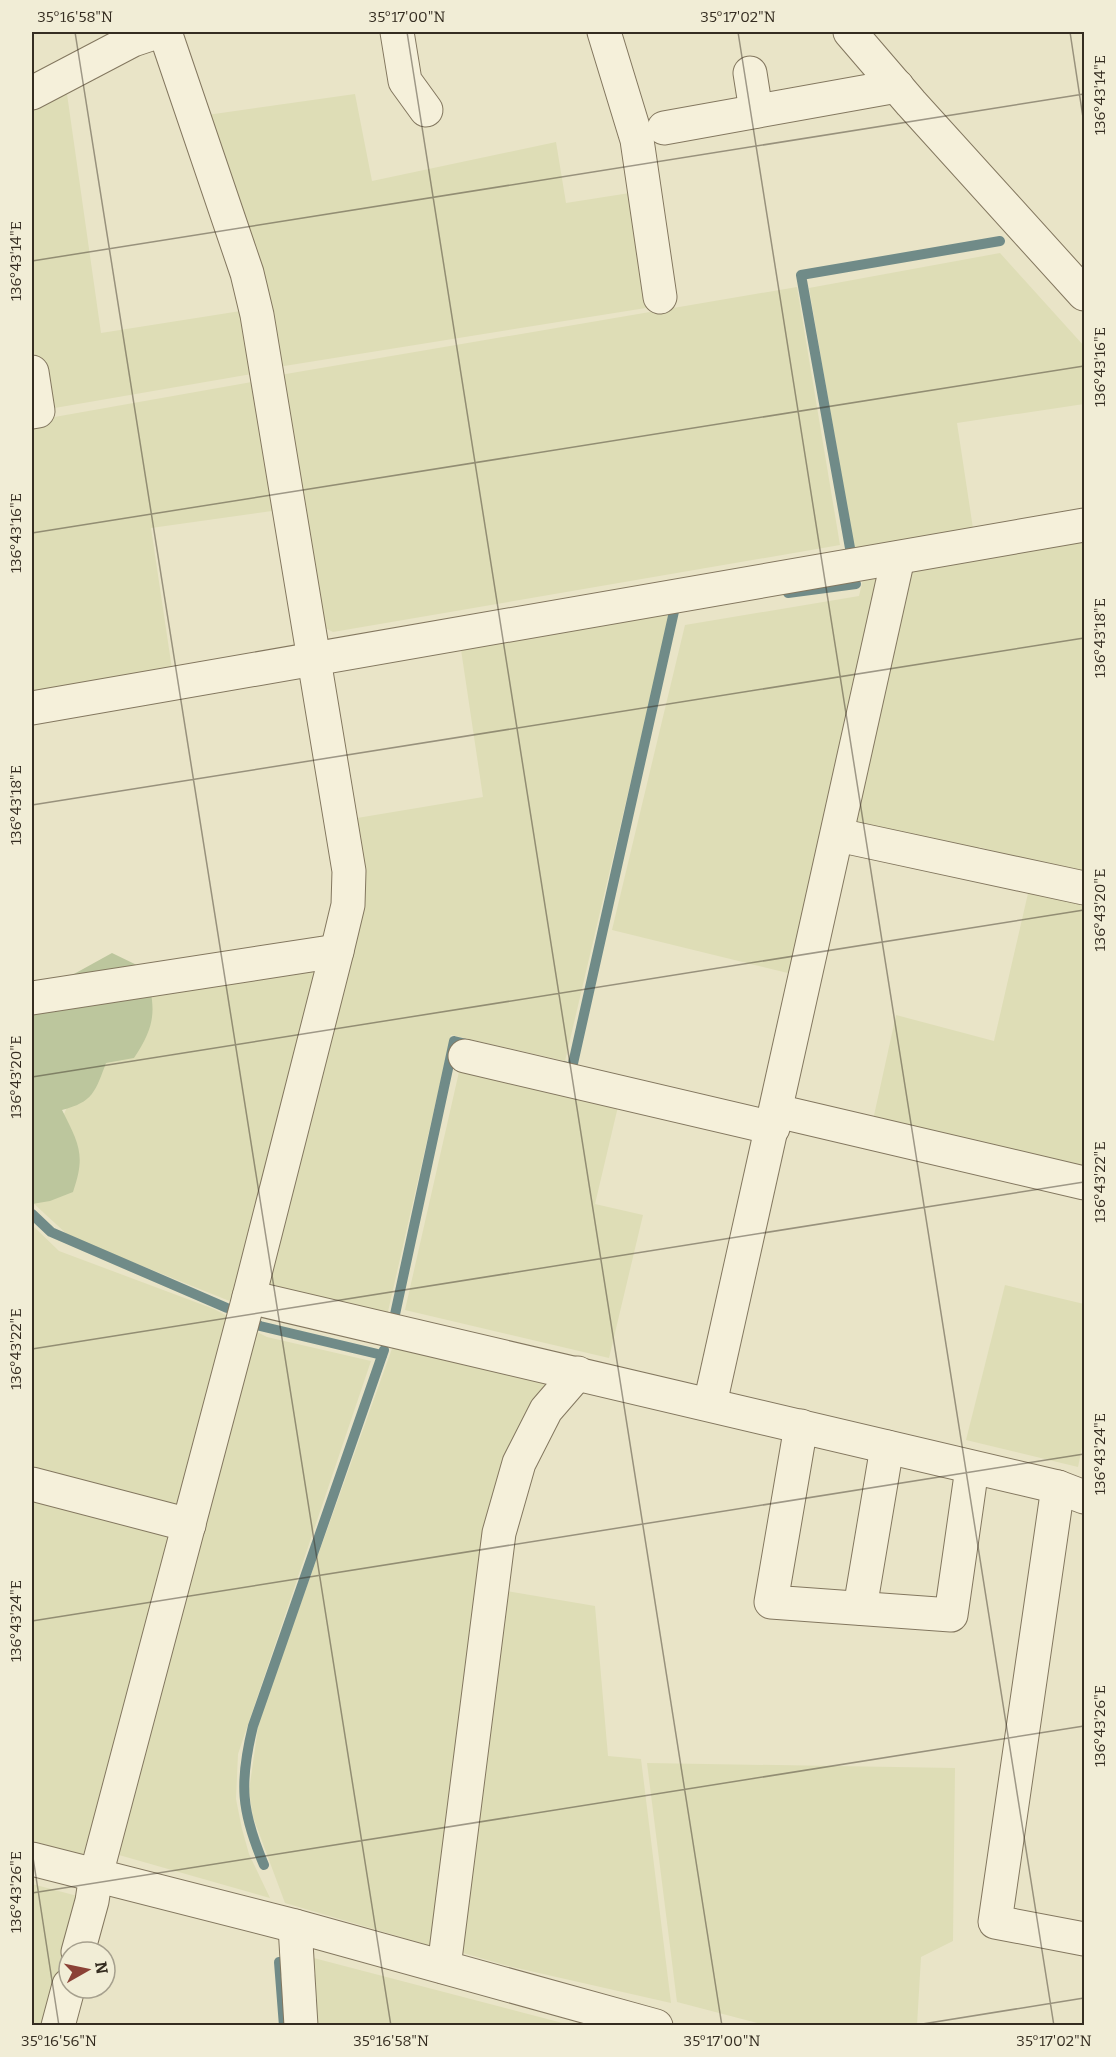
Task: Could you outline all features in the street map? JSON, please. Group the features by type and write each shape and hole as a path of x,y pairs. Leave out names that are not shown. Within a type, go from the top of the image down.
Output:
{"street":[{"path":"32,93 133,40 157,32"},
{"path":"81,1940 92,1901 96,1875 249,1297 337,951 348,905 350,871 257,315 247,273 165,32"},
{"path":"398,32 405,81 426,110"},
{"path":"604,32 637,140 660,297"},
{"path":"850,32 1084,294"},
{"path":"750,73 756,111"},
{"path":"664,128 897,86"},
{"path":"32,372 38,411 32,412"},
{"path":"32,708 313,657 1084,525"},
{"path":"710,1404 775,1120 898,558"},
{"path":"838,835 1084,888"},
{"path":"32,998 337,951"},
{"path":"465,1056 1084,1183"},
{"path":"249,1297 710,1404 1071,1492 995,1922 1084,1936"},
{"path":"444,1967 499,1533 519,1463 546,1410 578,1373"},
{"path":"801,1426 771,1602 951,1615 972,1468"},
{"path":"860,1608 887,1448"},
{"path":"32,1484 189,1525"},
{"path":"32,1859 295,1926 444,1967 609,2019 656,2025"},
{"path":"295,1926 302,2025"},
{"path":"58,2025 65,2000"}],"green space":[{"path":"66,87 101,333 247,310 257,373 43,410 32,337 32,106"},
{"path":"355,94 372,181 556,142 566,203 636,192 652,307 278,367 207,115"},
{"path":"1000,253 1084,346 1084,404 957,423 974,535 855,555 809,288"},
{"path":"797,287 840,545 333,632 325,628 280,375"},
{"path":"258,381 279,510 151,528 172,669 32,694 32,421"},
{"path":"1084,536 1084,875 979,847 974,853 857,825 852,808 900,583 913,568"},
{"path":"879,572 796,975 612,930 685,625 859,596 864,575"},
{"path":"672,606 565,1061 451,1035 387,1316 267,1290 351,819 483,797 460,643"},
{"path":"1029,889 1084,904 1084,1175 873,1120 896,1015 994,1041"},
{"path":"112,953 145,969 152,1005 147,1035 134,1058 106,1063 92,1094 80,1103 62,1110 79,1150 79,1168 73,1192 50,1201 32,1204 32,1007 53,1009 74,974"},
{"path":"326,955 237,1304 70,1237 32,1202 32,1190 116,991"},
{"path":"461,1063 620,1098 595,1204 643,1215 609,1358 405,1310"},
{"path":"32,1225 59,1251 214,1309 233,1319 181,1507 32,1475"},
{"path":"1005,1285 1084,1304 1084,1438 1078,1467 966,1440"},
{"path":"251,1329 267,1337 371,1361 238,1754 236,1799 242,1829 249,1854 270,1898 119,1855 126,1826 122,1811"},
{"path":"394,1343 567,1379 521,1453 441,1940 428,1945 285,1903 253,1817 249,1791 259,1720"},
{"path":"32,1493 170,1529 173,1552 105,1812 92,1826 83,1855 32,1841"},
{"path":"495,1589 595,1606 608,1756 641,1759 671,2003 508,1966 463,1953 454,1947"},
{"path":"647,1763 955,1768 953,1941 921,1957 917,2025 765,2025 677,2002"},
{"path":"32,1884 85,1898 71,1940 57,1940 57,1985 49,2021 45,2025 32,2025"},
{"path":"306,1956 570,2025 310,2025"}],"waterway":[{"path":"850,548 801,275 1000,241"},
{"path":"788,593 856,584"},
{"path":"562,1066 572,1068 675,607 683,606"},
{"path":"394,1319 454,1041 471,1045"},
{"path":"32,1214 51,1232 227,1308"},
{"path":"252,1321 260,1326 382,1355"},
{"path":"264,1865 251,1829 245,1797 244,1781 253,1726 384,1350"},
{"path":"279,1962 284,2026"}]}
